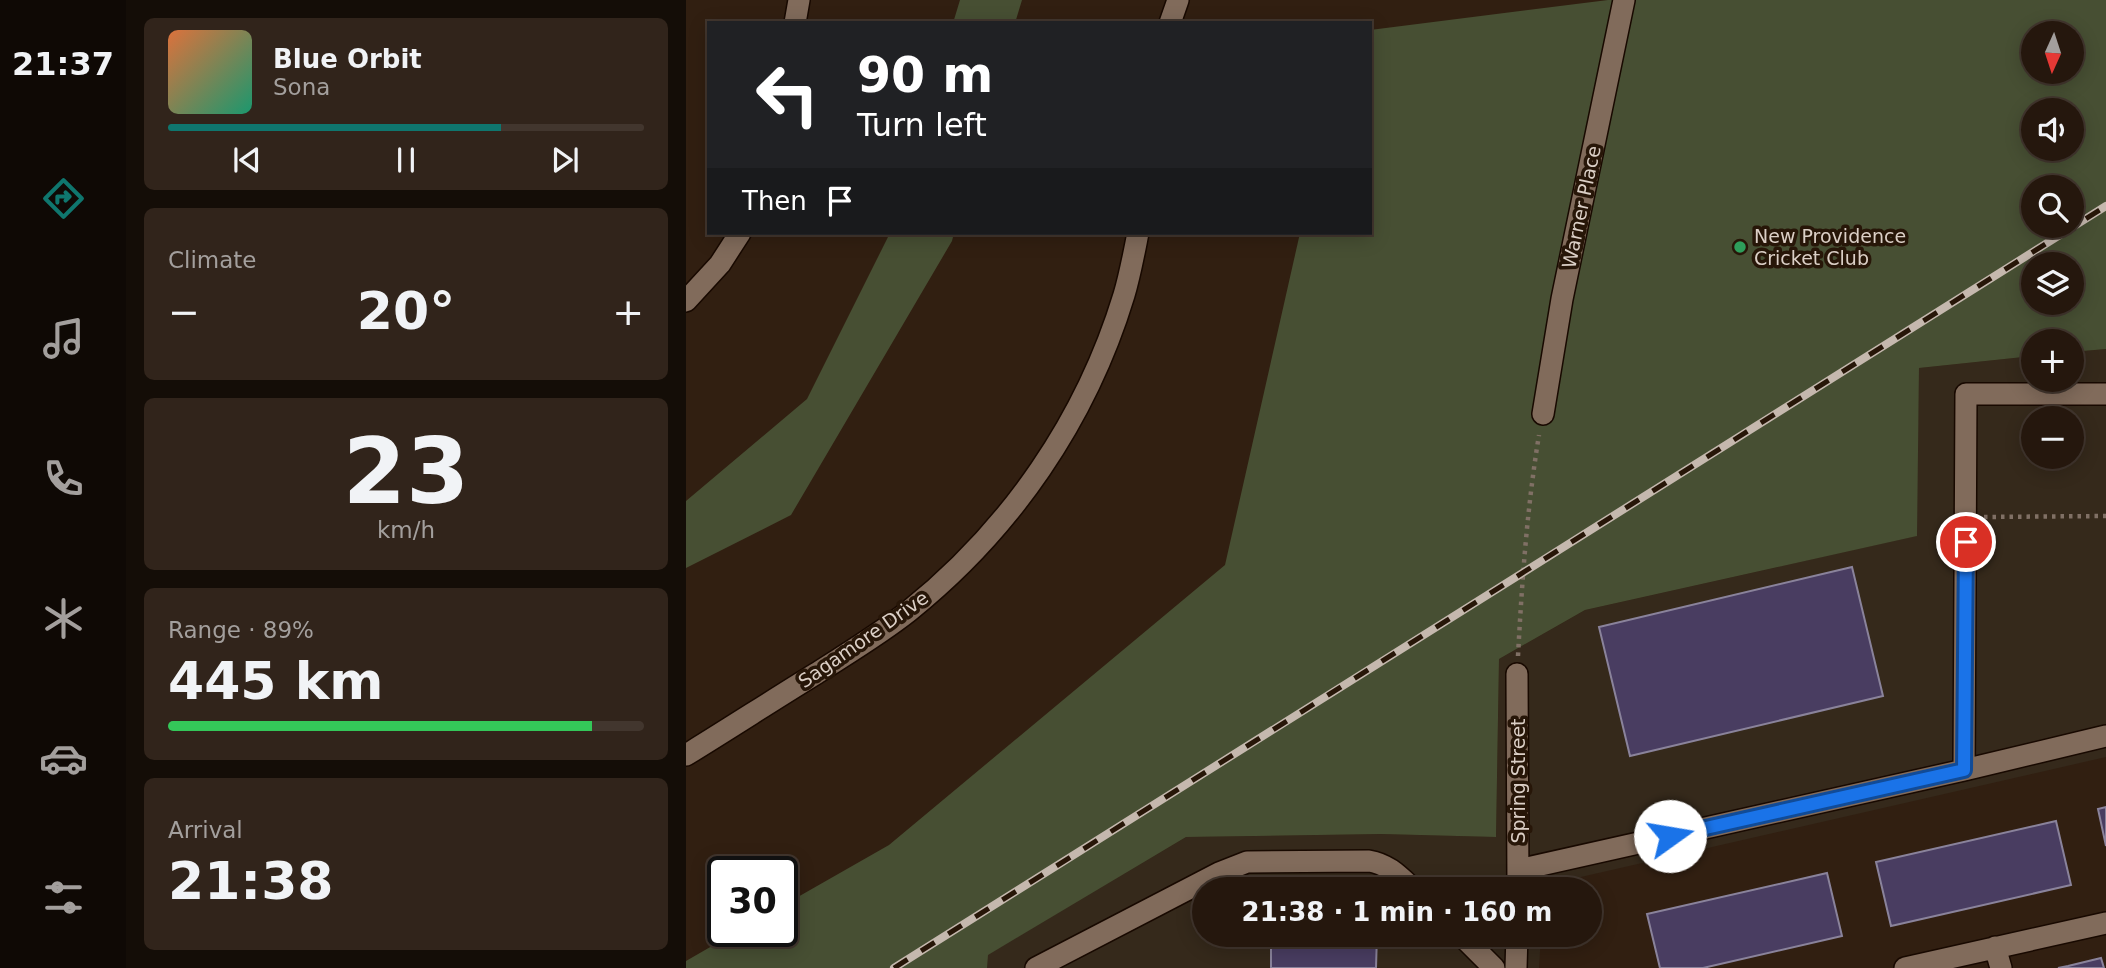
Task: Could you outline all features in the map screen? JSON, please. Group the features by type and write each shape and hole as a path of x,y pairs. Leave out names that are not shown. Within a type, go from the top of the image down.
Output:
{"street":[{"path":"795,21 799,0"},
{"path":"1171,21 1178,0"},
{"name":"Warner Place","path":"1543,414 1562,299 1623,0"},
{"path":"686,301 720,264 739,235"},
{"name":"Sagamore Drive","path":"686,755 908,612 957,569 1002,522 1041,470 1075,414 1103,355 1125,294 1138,235"},
{"path":"1964,770 1966,394 2106,394"},
{"name":"Spring Street","path":"1517,674 1518,877"},
{"path":"1526,877 2106,736"},
{"path":"1211,877 1247,862 1369,861 1390,868 1400,877"},
{"path":"1036,968 1192,887"},
{"path":"1905,968 1998,958 2106,922"},
{"path":"1473,947 1494,968"},
{"path":"1517,947 1517,968"}],"path":[{"path":"1517,674 1530,490 1543,414"},
{"path":"1966,517 2106,516"}],"shaded area":[{"path":"2106,349 2106,757 1581,877 1192,877 1192,947 1540,947 1539,968 987,968 987,955 1186,837 1381,834 1496,837 1499,659 1585,610 1916,536 1919,368 2021,357 2021,392 2084,392 2084,351"}],"green space":[{"path":"960,0 1022,0 1016,21 954,21"},
{"path":"1608,0 2106,0 2106,349 2084,351 2084,329 2021,329 2021,357 1919,368 1917,536 1585,610 1499,659 1496,837 1381,834 1186,837 988,955 987,968 686,968 686,961 710,947 798,947 798,897 889,845 1225,565 1300,235 1372,235 1372,30"},
{"path":"889,235 954,235 791,515 686,568 686,501 807,399"}],"building":[{"path":"1852,567 1883,696 1630,756 1599,627"},
{"path":"2106,807 2106,846 2098,809"},
{"path":"2056,821 2071,885 1891,926 1876,862"},
{"path":"1827,873 1842,936 1703,968 1660,968 1647,914"},
{"path":"1271,947 1377,947 1376,968 1271,968"},
{"path":"2101,958 2104,968 2058,968 2068,966"}],"railway":[{"path":"894,968 2106,206"}],"place":[{"name":"New Providence Cricket Club","path":"1740,247"}],"route":[{"path":"1670,836 1964,770 1966,542"}]}
